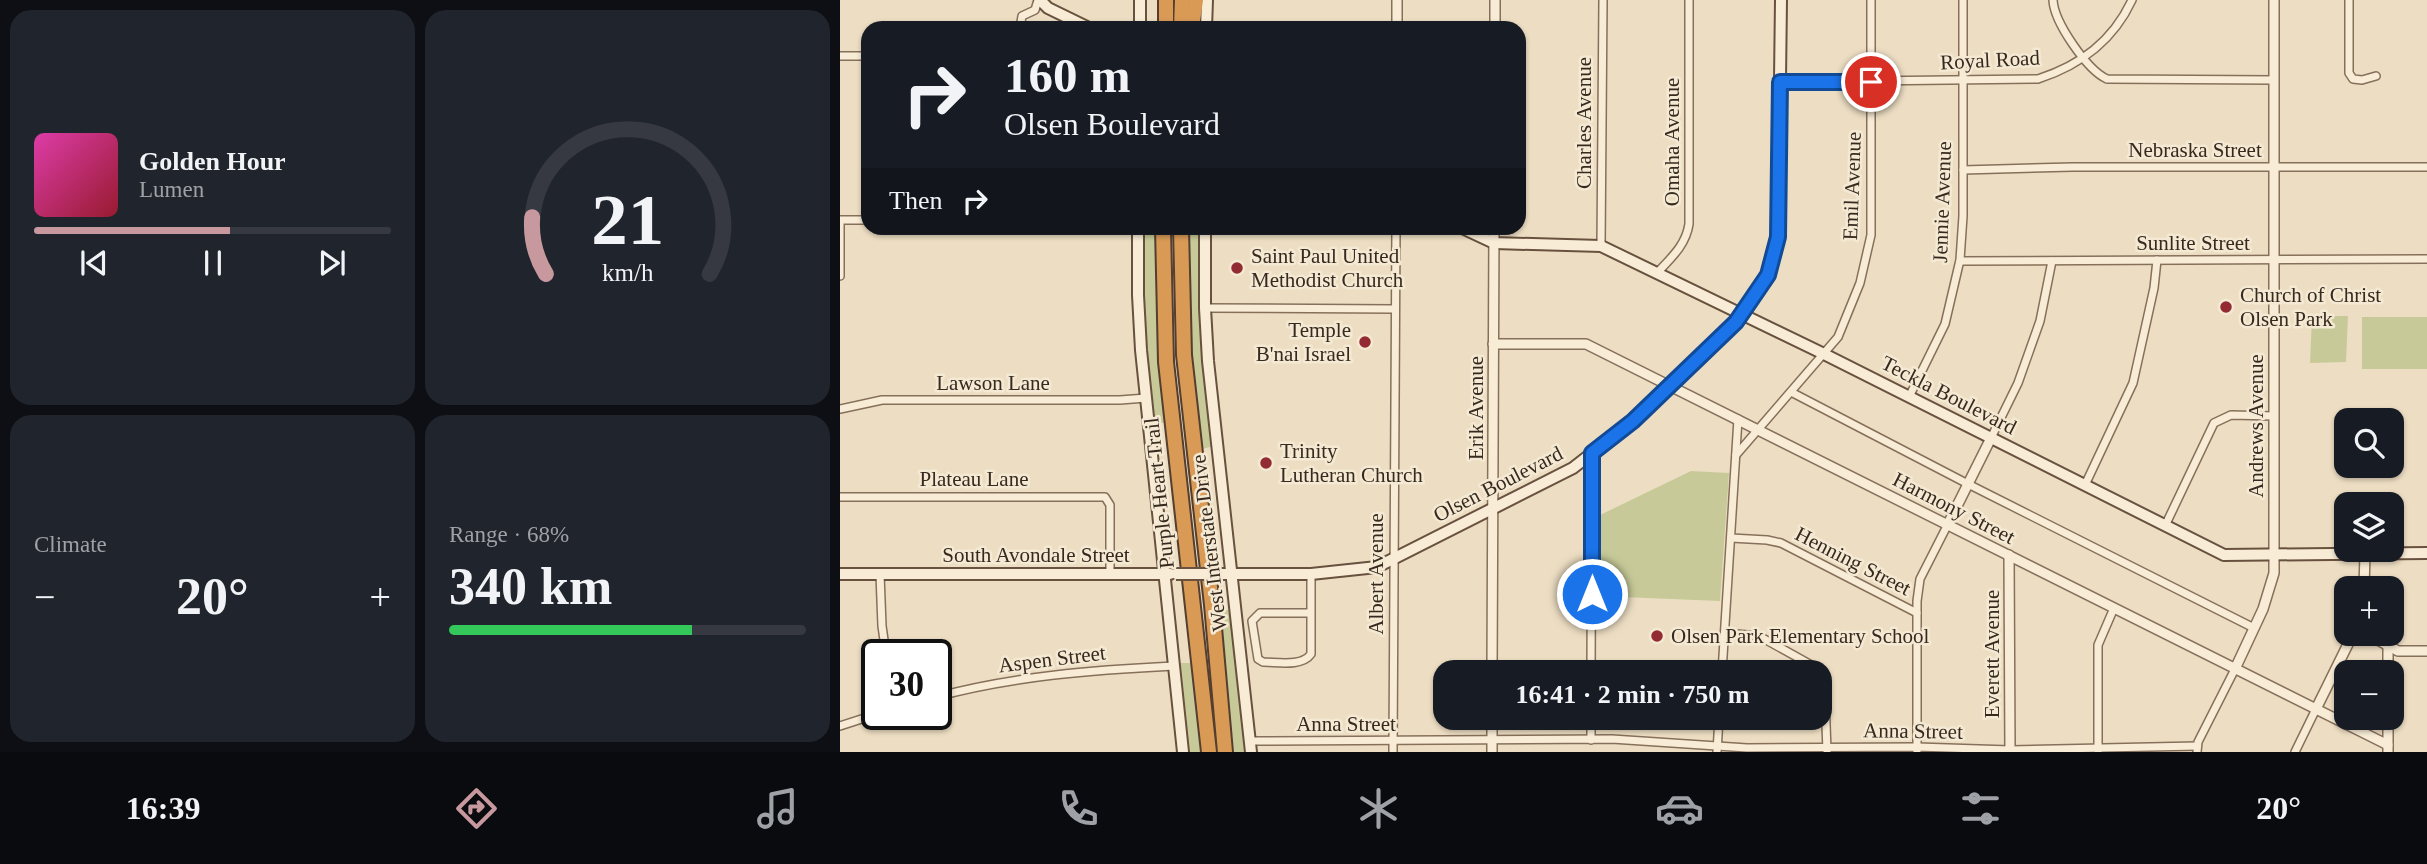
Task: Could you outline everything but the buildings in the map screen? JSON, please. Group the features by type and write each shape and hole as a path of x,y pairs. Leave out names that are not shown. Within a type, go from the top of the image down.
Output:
{"highway":[{"path":"1166,0 1166,21"},
{"path":"1181,21 1182,0"},
{"path":"1193,21 1196,0"},
{"name":"Purple Heart Trail","path":"1162,235 1166,362 1208,752"},
{"name":"Purple Heart Trail","path":"1181,235 1184,355 1212,605 1219,695 1228,752"}],"main road":[{"path":"1039,0 1048,8 1074,21"},
{"path":"1140,0 1140,21"},
{"path":"1206,21 1207,0"},
{"name":"Olsen Boulevard","path":"1227,574 1311,574 1377,567 1394,559 1573,468 1633,421 1741,316 1768,275 1778,237 1781,0"},
{"path":"1138,235 1138,295 1146,398 1183,752"},
{"name":"West Interstate Drive","path":"1205,235 1206,329 1227,574 1250,747"},
{"name":"Teckla Boulevard","path":"1476,235 1493,243 1601,246 1824,354 2224,555 2334,554"},
{"name":"Teckla Boulevard","path":"2404,553 2427,553"},
{"name":"South Avondale Street","path":"840,575 1227,574"}],"street":[{"path":"1034,12 1039,0"},
{"path":"1397,0 1397,21"},
{"path":"1495,0 1495,21"},
{"name":"Charles Avenue","path":"1601,246 1602,0"},
{"name":"Omaha Avenue","path":"1657,273 1681,247 1689,224 1689,0"},
{"name":"Emil Avenue","path":"1736,455 1838,337 1860,283 1871,235 1871,0"},
{"name":"Jennie Avenue","path":"1909,397 1945,324 1960,261 1963,0"},
{"path":"2053,0 2056,16 2084,58 2100,75 2116,80 2274,80"},
{"name":"Royal Road","path":"1780,82 2038,79 2061,71 2084,58 2113,33 2133,0"},
{"name":"Andrews Avenue","path":"2197,749 2254,628 2274,573 2274,0"},
{"path":"2349,0 2349,74 2353,79 2362,80 2376,76"},
{"path":"1021,21 1022,16 1034,12 1059,14"},
{"path":"840,57 861,56"},
{"name":"Nebraska Street","path":"1963,170 2073,167 2427,167"},
{"path":"840,276 840,220 861,220"},
{"name":"Albert Avenue","path":"1393,752 1396,235"},
{"name":"Erik Avenue","path":"1492,660 1494,235"},
{"name":"Sunlite Street","path":"1960,261 2427,259"},
{"path":"1917,750 1917,613 1920,579 2018,383 2040,321 2052,261"},
{"path":"2085,485 2133,383 2154,288 2157,261"},
{"path":"1205,308 1395,309"},
{"name":"Harmony Street","path":"1493,344 1586,344 2235,668 2388,749"},
{"path":"1791,392 2254,628"},
{"name":"Lawson Lane","path":"840,409 882,400 1146,398"},
{"path":"2165,526 2214,423 2231,415 2274,416"},
{"path":"1723,660 1738,419"},
{"path":"1591,660 1592,453"},
{"name":"Plateau Lane","path":"840,497 1101,496 1108,499 1110,505 1110,574"},
{"name":"Henning Street","path":"1731,538 1781,543 1917,613"},
{"name":"Everett Avenue","path":"2009,555 2010,751"},
{"path":"1311,574 1311,613 1311,654 1302,662 1263,662 1258,659 1252,621 1255,617 1260,613 1311,613"},
{"path":"880,575 884,639"},
{"path":"2098,749 2098,645 2114,608"},
{"path":"1725,633 1759,636 1824,672 1827,750"},
{"path":"2295,752 2347,646"},
{"path":"2390,646 2398,651 2427,651"},
{"name":"Aspen Street","path":"952,693 1052,675 1174,666"},
{"path":"840,726 861,719"},
{"path":"1492,730 1492,752"},
{"path":"1591,730 1591,740"},
{"path":"1717,749 1718,730"},
{"path":"2388,730 2388,749"},
{"name":"Anna Street","path":"1250,747 1301,741 1591,740 1717,749 2197,749"},
{"path":"1301,741 1301,752"}],"green space":[{"path":"1143,235 1155,235 1157,336 1166,423 1151,423 1144,345"},
{"path":"1187,235 1202,235 1214,446 1202,449 1187,312"},
{"path":"2312,316 2348,316 2346,362 2310,363"},
{"path":"2362,317 2427,317 2427,369 2362,369"},
{"path":"1691,471 1729,473 1720,601 1597,596 1598,516"},
{"path":"1230,609 1246,752 1234,752 1218,613"},
{"path":"1178,663 1191,663 1201,752 1187,752"}],"place":[{"name":"Saint Paul United Methodist Church","path":"1237,268"},
{"name":"Church of Christ Olsen Park","path":"2226,307"},
{"name":"Temple B'nai Israel","path":"1365,342"},
{"name":"Trinity Lutheran Church","path":"1266,463"},
{"name":"Olsen Park Elementary School","path":"1657,636"}],"route":[{"path":"1592,594 1592,453 1633,421 1723,336 1736,322 1768,275 1778,237 1780,82 1871,82"}]}
